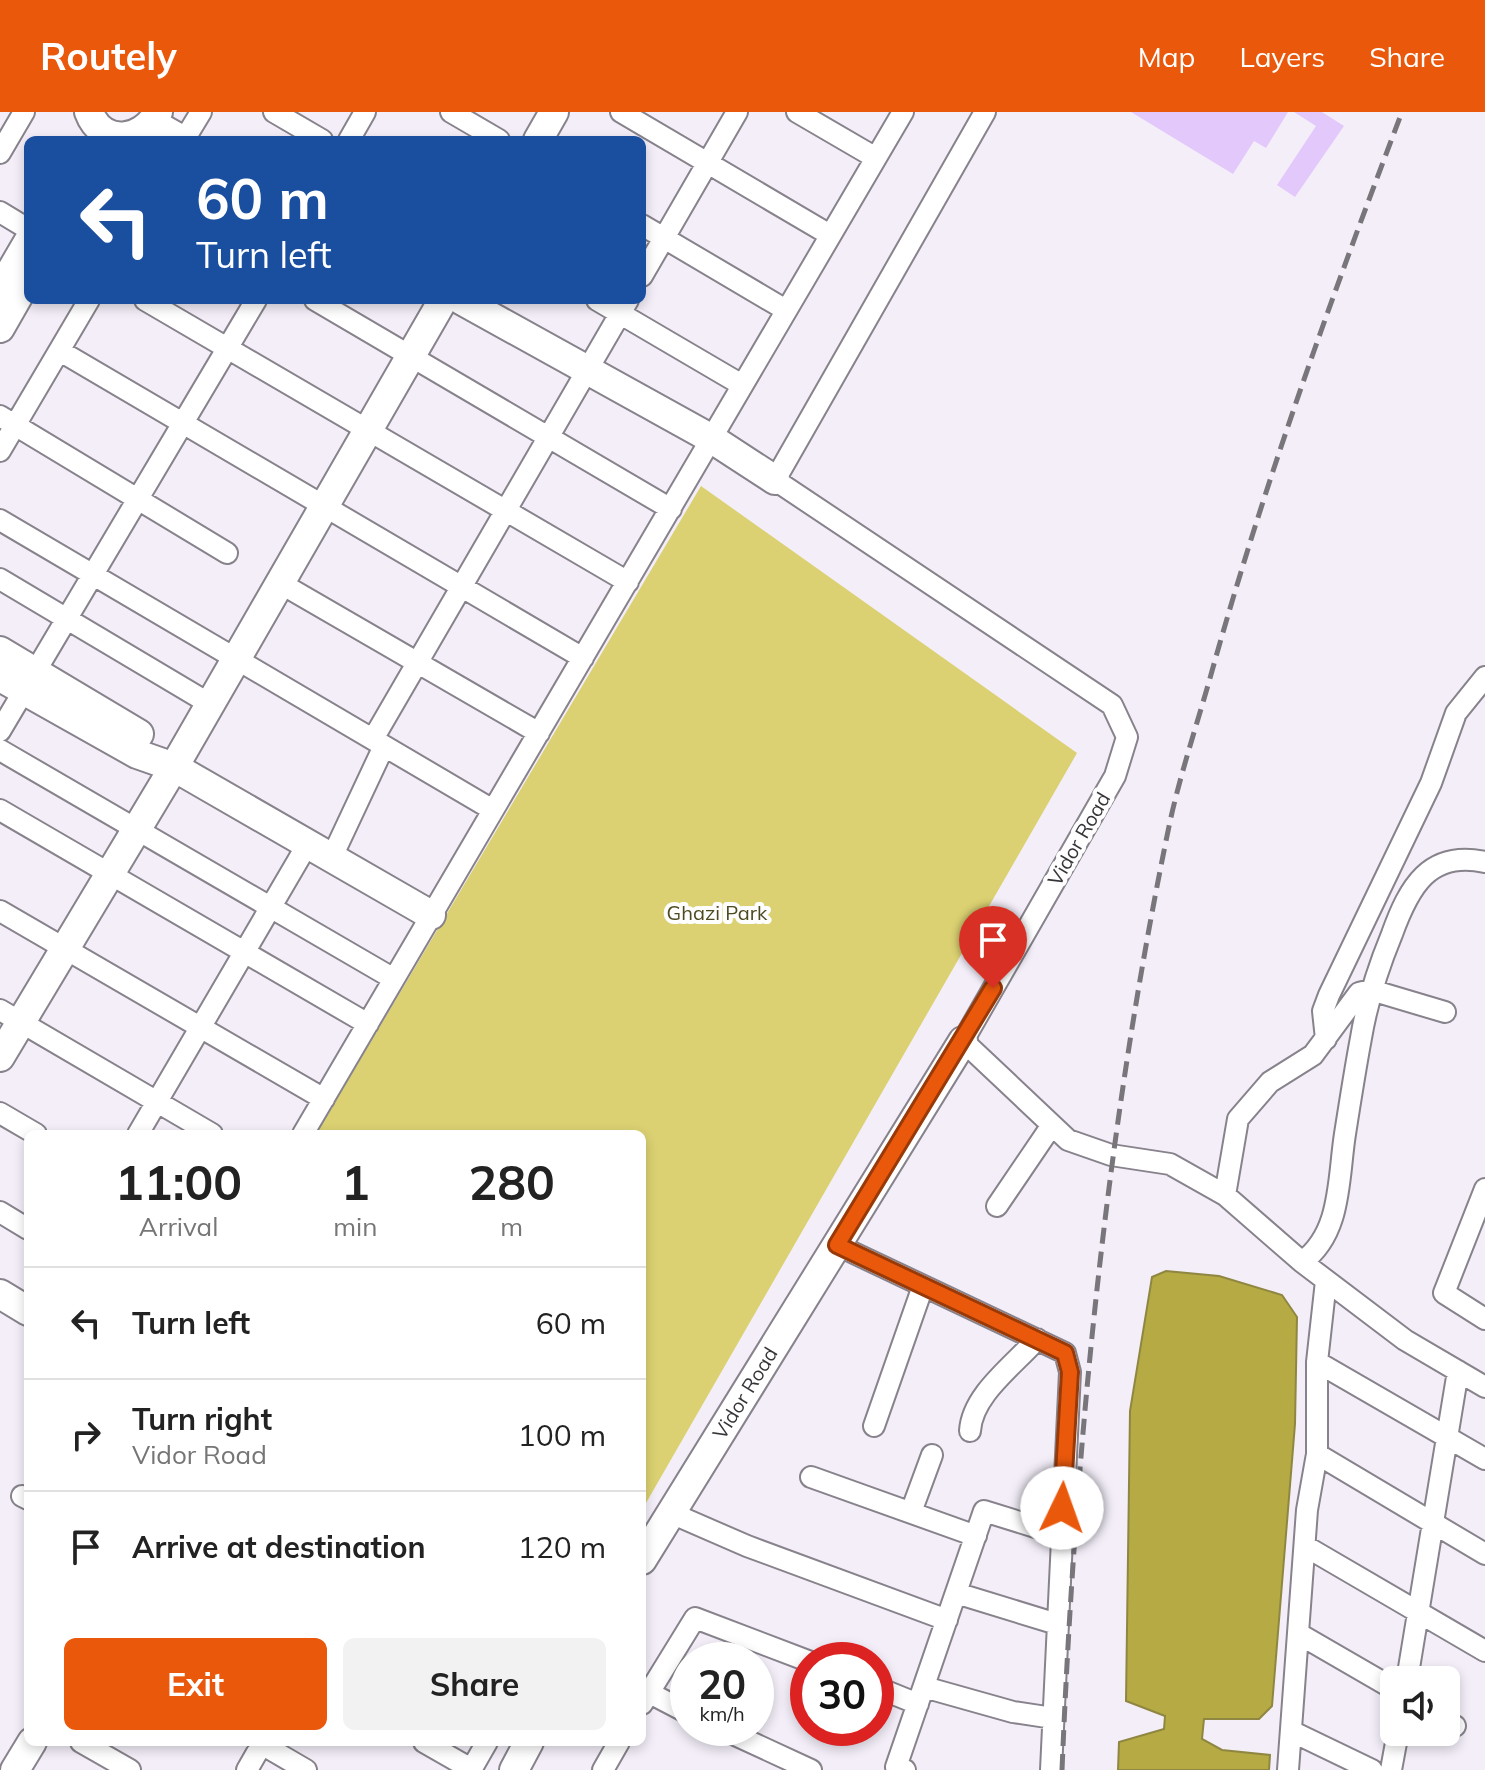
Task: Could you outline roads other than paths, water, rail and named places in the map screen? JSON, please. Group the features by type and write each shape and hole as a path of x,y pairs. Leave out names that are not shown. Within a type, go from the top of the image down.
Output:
{"street":[{"path":"0,153 24,112"},
{"path":"186,136 201,112"},
{"path":"274,112 315,136"},
{"path":"351,136 365,112"},
{"path":"451,112 492,136"},
{"path":"540,136 554,112"},
{"path":"621,112 830,235"},
{"path":"646,269 737,112"},
{"path":"797,112 876,158"},
{"path":"305,1130 903,112"},
{"path":"468,304 712,439 775,480 985,112"},
{"path":"100,131 131,136 155,118 178,136"},
{"path":"0,212 24,227"},
{"path":"646,227 786,310"},
{"path":"0,290 24,249"},
{"path":"0,328 24,286"},
{"path":"0,451 8,421 60,351 87,304"},
{"path":"152,304 628,582"},
{"path":"0,731 20,680 66,619 254,304"},
{"path":"322,304 671,509"},
{"path":"0,1057 10,1016 65,949 137,830 441,304"},
{"path":"331,859 378,743 417,663 624,307 742,385"},
{"path":"60,351 583,658"},
{"path":"8,421 227,553"},
{"name":"Vidor Road","path":"646,1554 963,1041 1115,776 1127,737 1112,705 775,480"},
{"path":"0,520 493,810"},
{"path":"0,579 210,704"},
{"path":"280,583 539,733"},
{"path":"0,651 20,680 137,754 174,767 431,915"},
{"path":"1326,1039 1323,1011 1329,995 1431,783 1456,713 1485,677"},
{"path":"0,750 394,979"},
{"path":"0,810 368,1024"},
{"path":"140,1130 307,845"},
{"path":"1302,1262 1313,1254 1332,1218 1371,990 1412,888 1439,864 1454,858 1485,862"},
{"path":"0,911 324,1099"},
{"path":"1225,1195 1238,1119 1270,1082 1313,1055 1359,993 1371,990 1445,1012"},
{"path":"10,1016 205,1130"},
{"path":"963,1041 1068,1140 1111,1155 1170,1164 1225,1195 1302,1262 1405,1340 1485,1387"},
{"path":"0,1113 29,1130"},
{"path":"997,1206 1052,1125"},
{"path":"1485,1189 1444,1293 1485,1319"},
{"path":"0,1212 24,1227"},
{"path":"837,1245 1065,1353 1070,1372 1051,1770"},
{"path":"1288,1770 1305,1546 1317,1454 1317,1362 1326,1281"},
{"path":"874,1426 923,1286"},
{"path":"0,1294 24,1309"},
{"path":"970,1431 971,1418 982,1395 1037,1339"},
{"path":"1317,1362 1485,1459"},
{"path":"1409,1666 1458,1371"},
{"path":"1317,1454 1485,1554"},
{"path":"911,1512 932,1455"},
{"path":"811,1477 976,1536"},
{"path":"905,1770 896,1767 984,1511 1061,1535"},
{"path":"671,1513 747,1546 947,1620"},
{"path":"1305,1546 1485,1651"},
{"path":"956,1593 1057,1624"},
{"path":"646,1692 695,1618 790,1654"},
{"path":"1299,1634 1380,1681"},
{"path":"894,1690 1053,1718"},
{"path":"646,1696 670,1706"},
{"path":"1291,1731 1372,1770"},
{"path":"15,1770 30,1746"},
{"path":"88,1746 130,1770"},
{"path":"247,1770 259,1746"},
{"path":"266,1746 306,1770"},
{"path":"431,1746 471,1769 485,1746"},
{"path":"514,1770 527,1746"},
{"path":"606,1769 617,1746"},
{"path":"759,1746 811,1770"},
{"path":"1391,1770 1395,1746"}],"railway":[{"path":"1062,1770 1075,1535 1096,1301 1126,1068 1167,836 1182,773 1277,459 1402,112"}],"park label":[{"name":"Ghazi Park","path":"717,913"}]}
